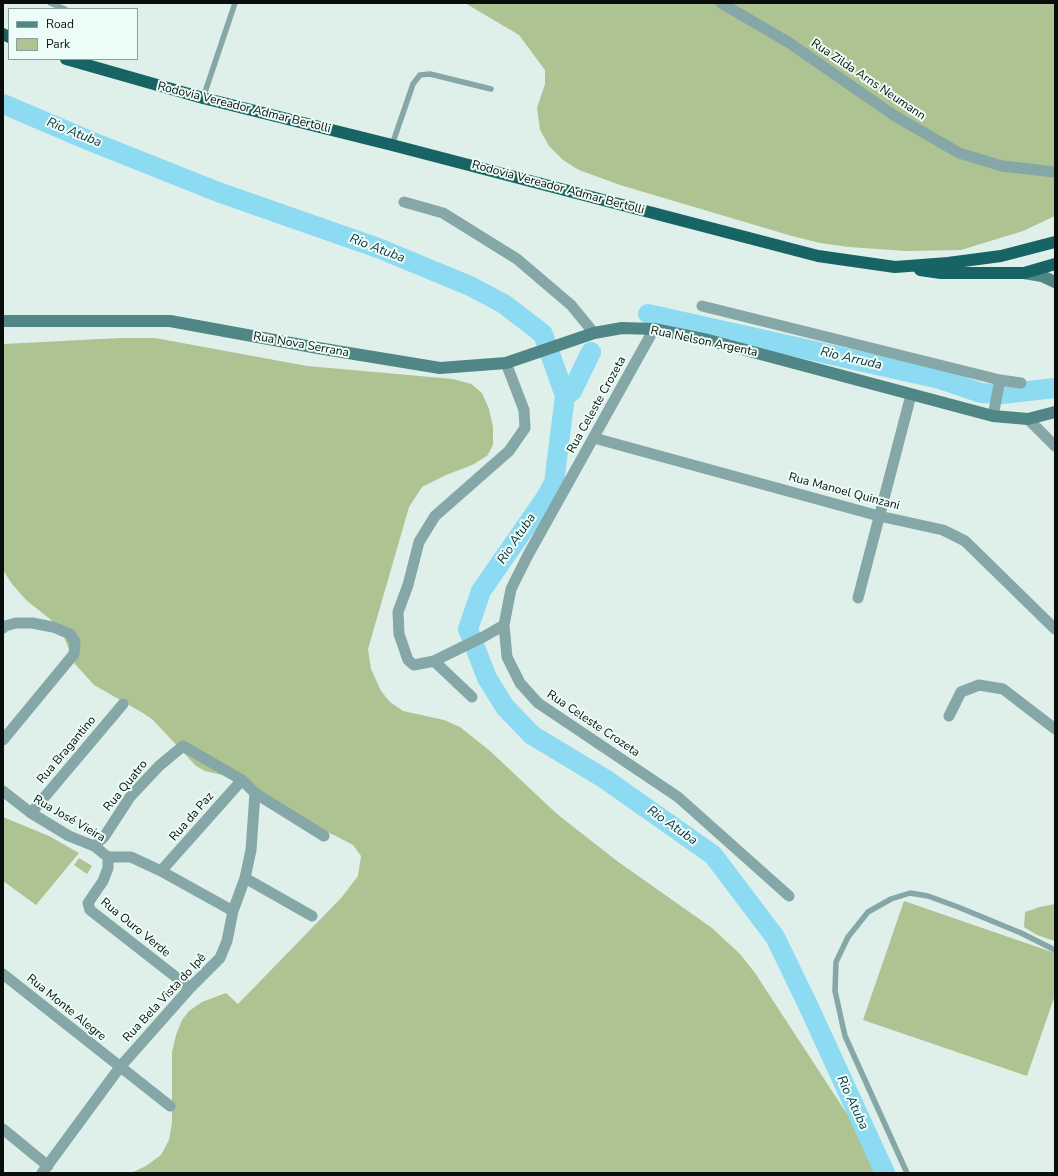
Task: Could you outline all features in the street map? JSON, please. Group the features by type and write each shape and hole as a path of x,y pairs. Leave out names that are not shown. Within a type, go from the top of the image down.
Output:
{"highway":[{"name":"Rodovia Vereador Admar Bertolli","path":"72,60 100,65 203,98 392,145 818,256 895,267 1001,256 1055,242"},
{"path":"895,267 941,273 1024,273 1055,264"}],"main road":[{"path":"1024,273 1042,276 1055,282"},
{"name":"Rua Nova Serrana","path":"3,320 170,321 318,348 440,368 506,362 594,333"},
{"name":"Rua Nelson Argenta","path":"594,333 622,328 654,329 708,340 993,416 1028,420 1055,412"}],"street":[{"name":"Rua Zilda Arns Neumann","path":"721,3 788,42 895,116 959,153 1002,166 1055,172"},
{"path":"404,202 443,212 517,259 571,305 594,333"},
{"path":"702,306 1000,380 1021,383"},
{"name":"Rua Celeste Crozeta","path":"654,329 528,555 511,589 504,625 507,657 520,683 538,703 678,797 789,896"},
{"path":"504,625 434,661 414,664 408,660 399,634 398,612 408,585 419,542 435,516 509,450 525,428 524,410 506,362"},
{"path":"993,416 1000,380"},
{"path":"858,598 911,395"},
{"path":"1028,420 1055,446"},
{"name":"Rua Manoel Quinzani","path":"594,438 879,516 943,530 964,541 1055,629"},
{"path":"3,740 74,654 75,642 70,634 53,627 32,623 16,623 4,627"},
{"path":"434,661 472,697"},
{"path":"949,716 961,692 979,685 1003,689 1055,729"},
{"name":"Rua Bragantino","path":"31,813 123,704"},
{"name":"Rua Quatro","path":"94,846 104,837 130,797 159,766 183,746 242,780"},
{"path":"242,780 255,793 324,836"},
{"name":"Rua da Paz","path":"161,871 242,780"},
{"name":"Rua José Vieira","path":"3,791 31,813 70,836 94,846 108,857 131,857 161,871 233,911"},
{"name":"Rua Bela Vista do Ipê","path":"45,1169 120,1068 190,988 220,958 227,941 233,911 245,878 252,850 255,793"},
{"name":"Rua Ouro Verde","path":"108,857 108,868 103,881 88,903 90,910 190,988"},
{"path":"245,878 312,916"},
{"name":"Rua Monte Alegre","path":"3,974 170,1106"},
{"path":"3,1129 45,1169"}],"lane":[{"path":"50,3 62,8"},
{"path":"203,98 235,3"},
{"path":"392,145 414,84 420,76 430,74 491,89"},
{"path":"907,1173 845,1036 835,991 835,984 836,962 848,936 868,912 891,899 910,893 928,896 958,907 1021,933 1055,950"}],"green space":[{"path":"465,3 1055,3 1055,216 1023,231 961,250 906,251 849,247 820,243 792,236 620,185 579,170 563,160 549,146 540,130 537,108 545,84 545,70 519,35"},
{"path":"120,338 155,338 307,366 453,379 471,384 482,393 489,409 493,427 493,445 487,456 472,465 446,475 422,487 409,507 368,649 371,669 381,691 390,702 403,711 444,720 460,727 490,751 557,814 617,861 712,928 740,954 755,973 849,1117 881,1173 131,1173 146,1166 161,1155 169,1140 172,1123 172,1052 176,1035 182,1020 189,1011 202,1002 226,993 238,1004 342,897 358,876 361,856 353,845 334,835 300,822 226,776 205,771 196,766 153,720 94,685 75,664 60,627 26,600 12,584 3,570 3,344"},
{"path":"3,817 49,836 79,853 36,905 3,881"},
{"path":"79,858 92,866 87,874 74,865"},
{"path":"904,901 1055,953 1055,995 1027,1076 863,1020"},
{"path":"1055,904 1055,941 1037,935 1024,927 1025,912"}],"waterway":[{"name":"Rio Atuba","path":"3,104 90,141 218,192 378,248 470,286 504,304 543,334 565,396 554,483 545,499 481,591 468,629 487,678 505,707 532,735 605,779 713,855 775,937 885,1173"},
{"name":"Rio Arruda","path":"648,314 940,379 981,393 1001,394 1055,388"},
{"name":"Rio Arruda","path":"565,396 572,391 591,352"}]}
